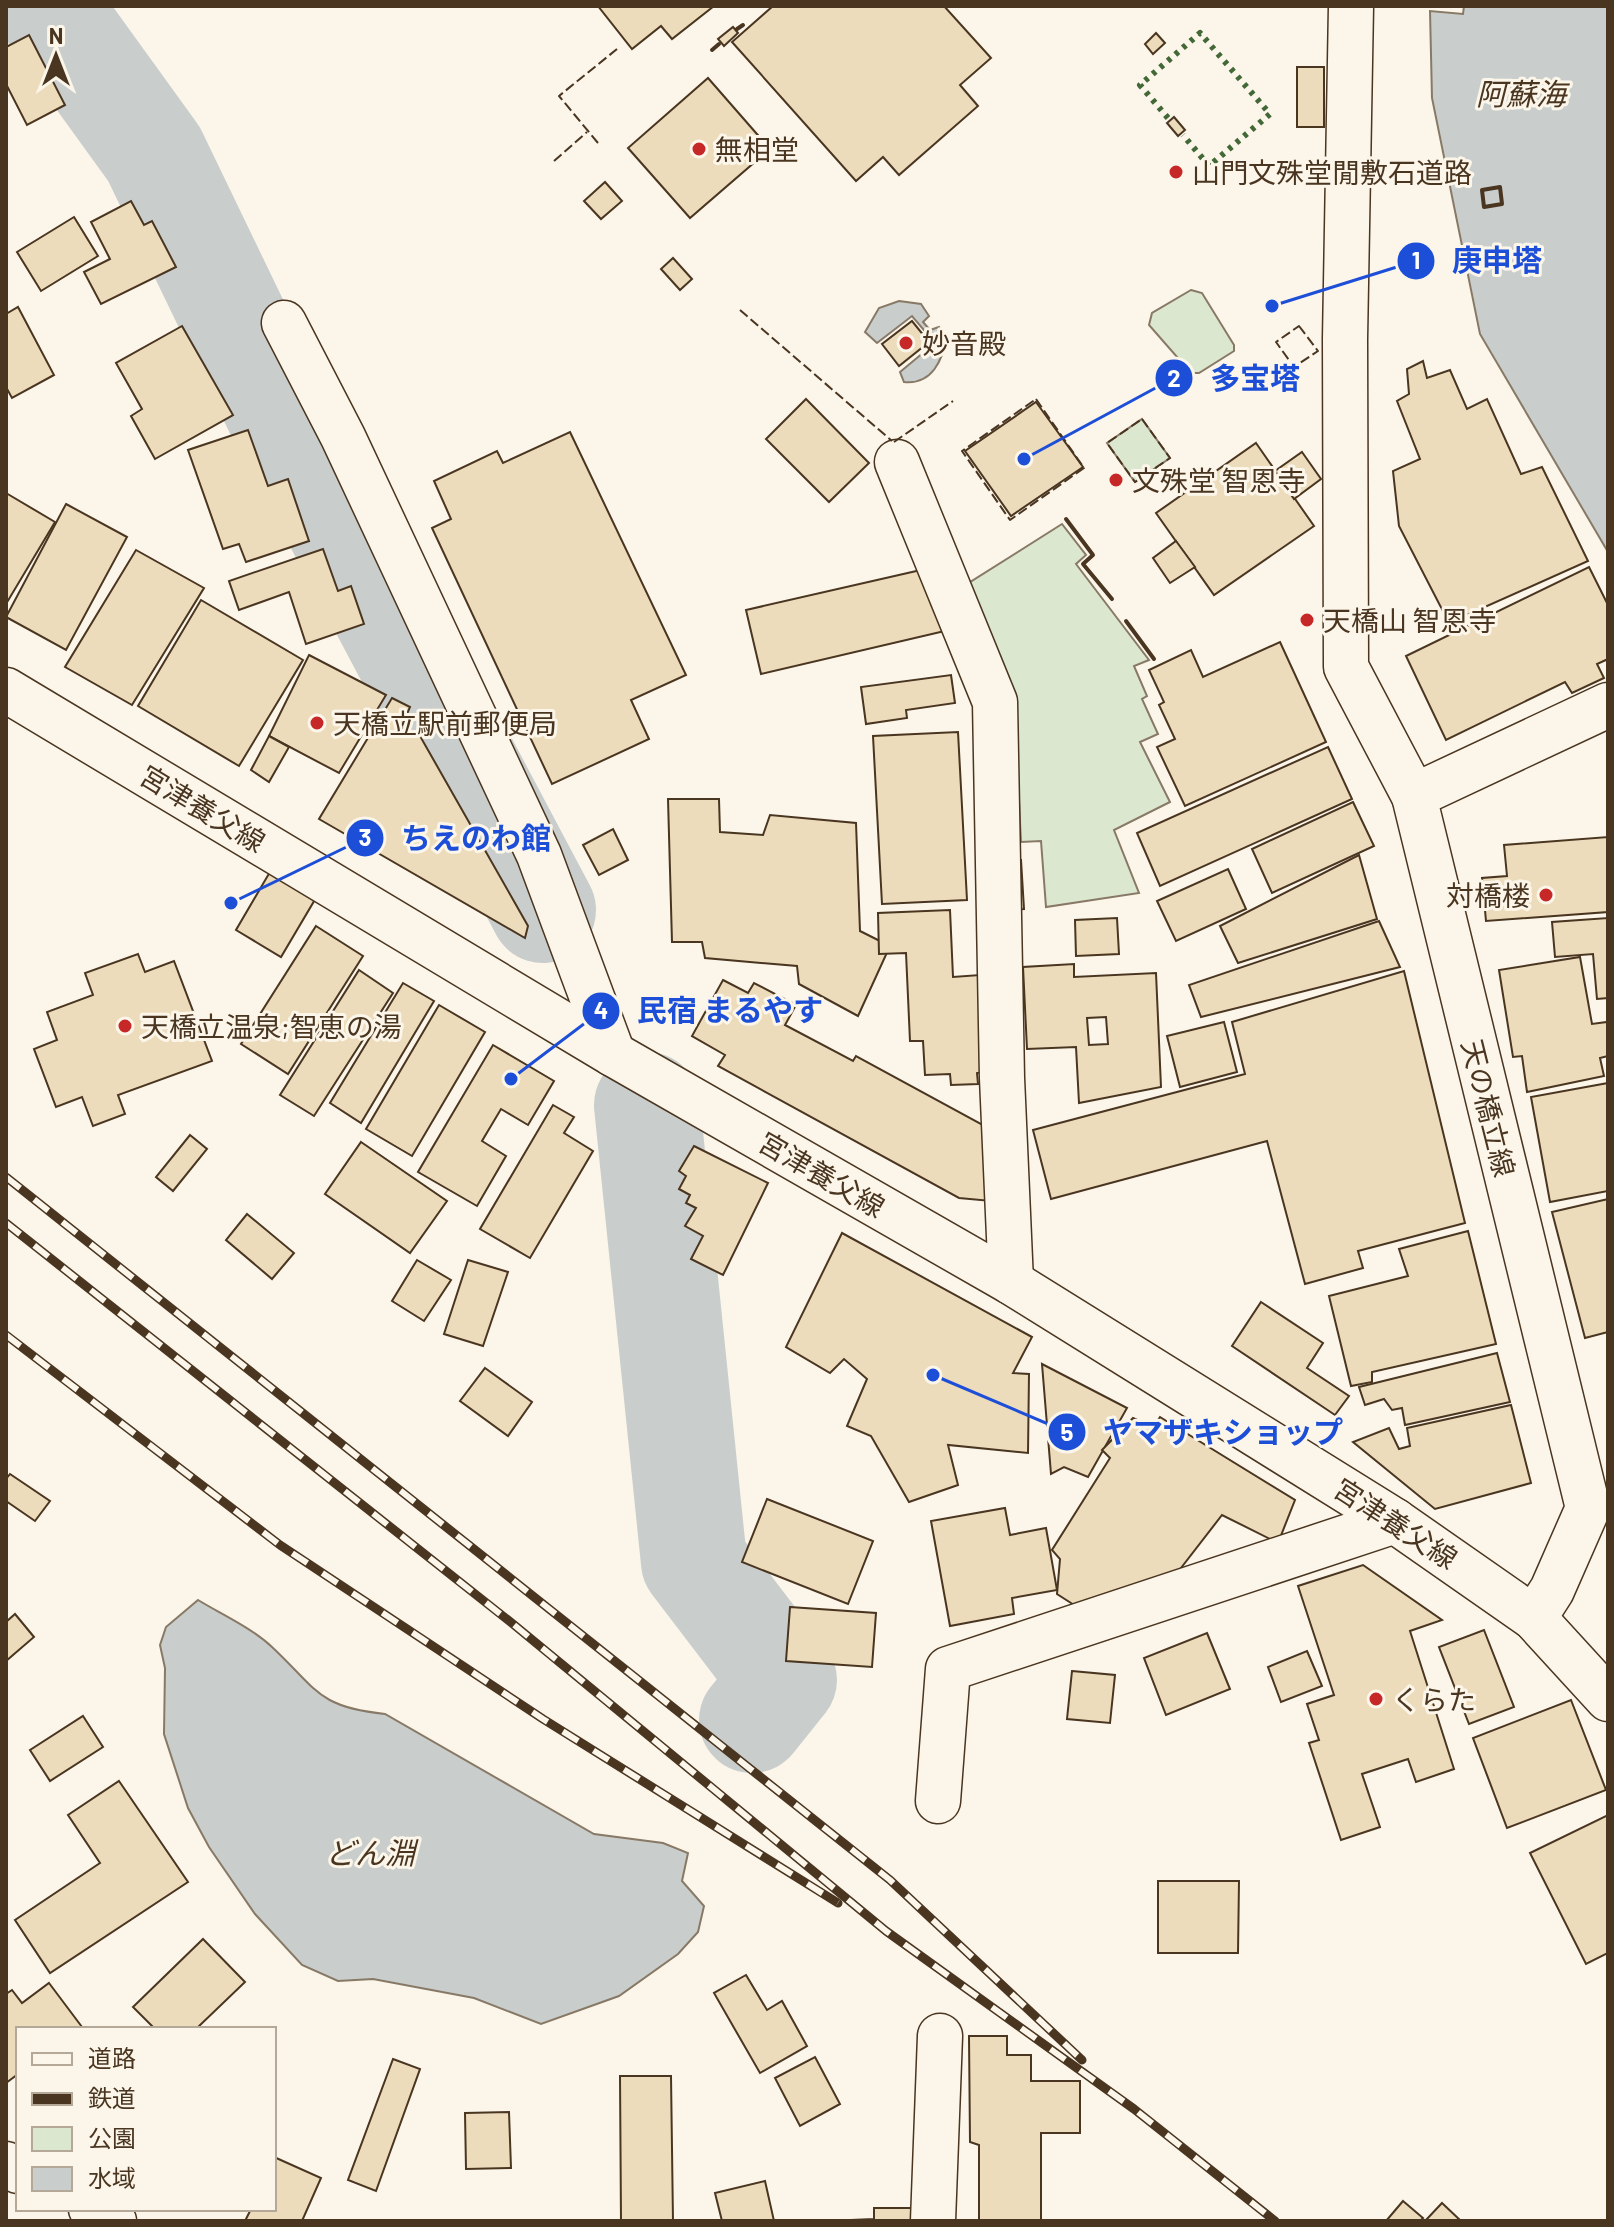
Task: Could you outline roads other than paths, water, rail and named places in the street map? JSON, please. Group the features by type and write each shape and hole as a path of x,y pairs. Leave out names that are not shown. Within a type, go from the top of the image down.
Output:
{"main road":[{"name":"天の橋立線","path":"1351,6 1345,339 1346,667 1414,796 1588,1508 1552,1590 1534,1618"},
{"path":"284,323 343,437 539,855 613,1054"},
{"path":"897,462 995,702 1002,1078 1011,1282"},
{"name":"宮津養父線","path":"6,690 613,1054 1011,1282 1395,1521 1488,1582 1534,1618 1608,1699"},
{"path":"1414,796 1608,705"},
{"path":"938,1801 948,1669 1395,1521"},
{"path":"933,2221 940,2036"},
{"path":"95,2211 114,2221"}],"water":[{"name":"阿蘇海","path":"1464,6 1608,6 1608,552 1480,334 1432,98 1430,11 1463,14"},
{"path":"899,301 921,304 929,316 923,322 930,330 939,327 946,337 939,362 929,375 914,382 904,382 900,372 935,343 912,316 877,343 865,332 879,308"},
{"name":"どん淵","path":"198,1600 264,1640 331,1701 362,1711 385,1714 594,1834 663,1843 688,1853 682,1881 704,1906 698,1932 678,1954 619,1996 541,2024 474,1998 373,1979 338,1981 302,1965 255,1914 209,1847 188,1808 164,1734 165,1668 160,1645 166,1627"}],"waterway":[{"path":"47,6 154,154 277,409 543,910"},
{"path":"647,1105 694,1562 784,1680 752,1720"}],"railway":[{"path":"6,1177 890,1880 1082,2060"},
{"path":"6,1223 513,1624 886,1931 1134,2109 1275,2221"},
{"path":"6,1335 280,1545 543,1719 838,1903"}],"place":[{"name":"無相堂","path":"699,149"},
{"name":"山門文殊堂閒敷石道路","path":"1176,172"},
{"name":"庚申塔","path":"1272,306"},
{"name":"妙音殿","path":"906,343"},
{"name":"多宝塔","path":"1024,459"},
{"name":"文殊堂 智恩寺","path":"1116,480"},
{"name":"天橋山 智恩寺","path":"1307,620"},
{"name":"天橋立駅前郵便局","path":"317,723"},
{"name":"対橋楼","path":"1546,895"},
{"name":"ちえのわ館","path":"231,903"},
{"name":"天橋立温泉;智恵の湯","path":"125,1026"},
{"name":"民宿 まるやす","path":"511,1079"},
{"name":"ヤマザキショップ","path":"933,1375"},
{"name":"くらた","path":"1376,1699"}]}
